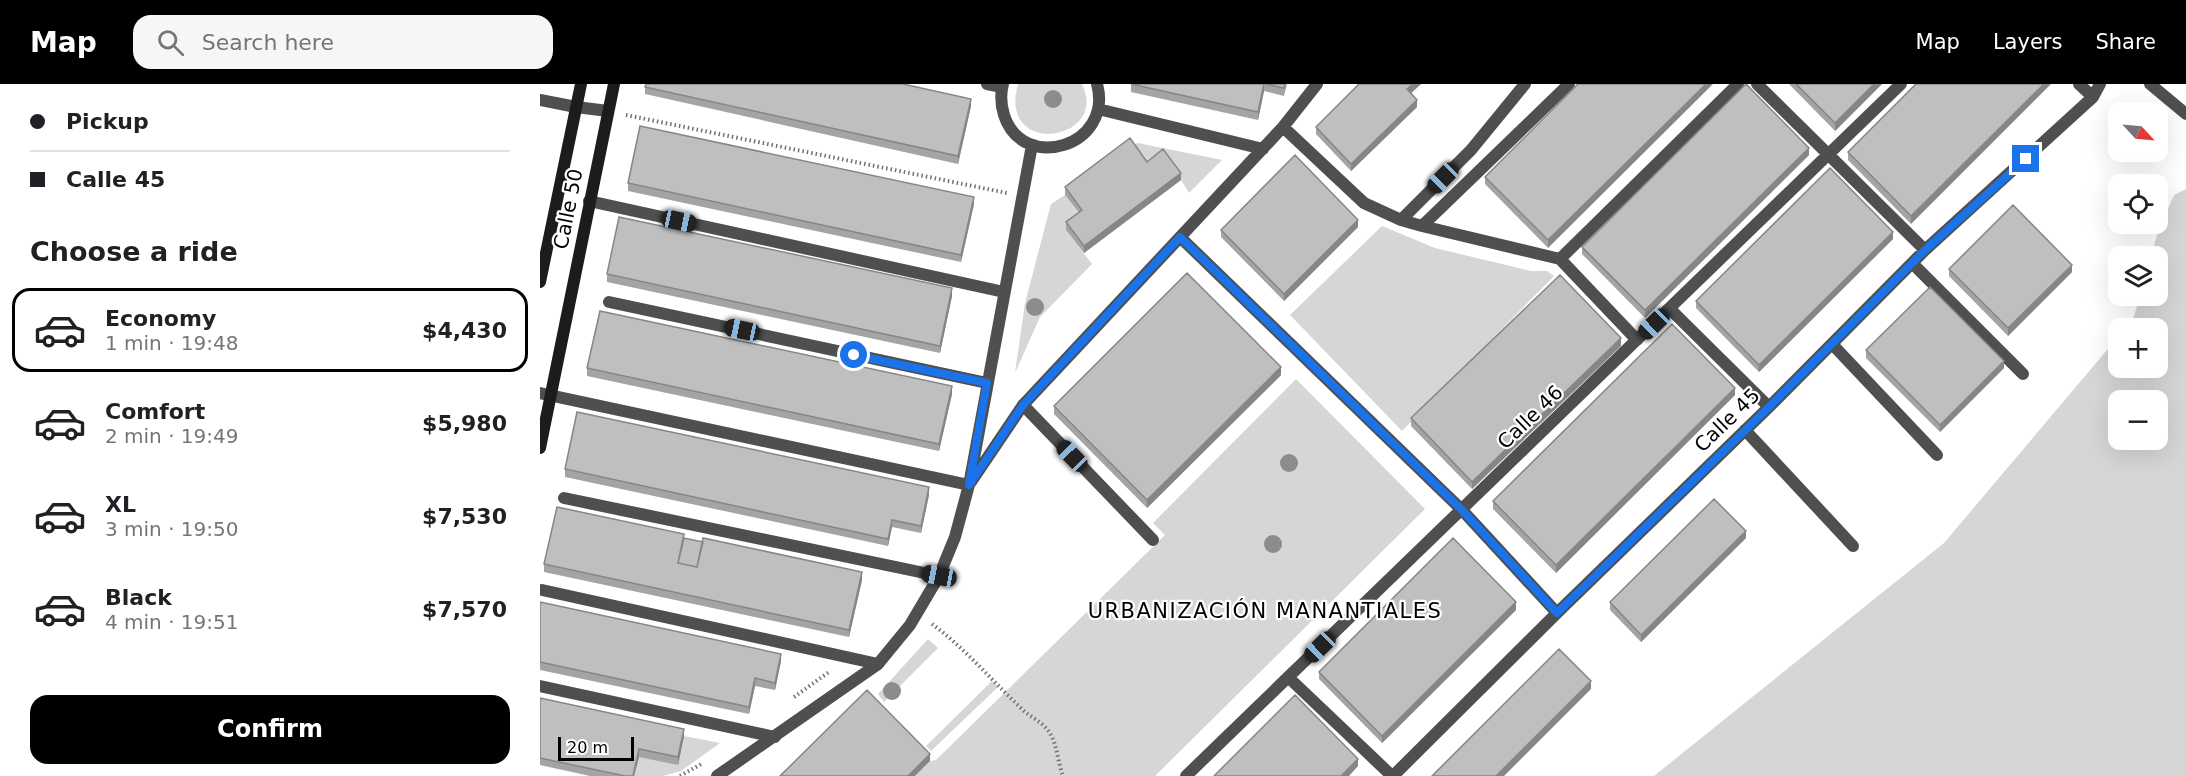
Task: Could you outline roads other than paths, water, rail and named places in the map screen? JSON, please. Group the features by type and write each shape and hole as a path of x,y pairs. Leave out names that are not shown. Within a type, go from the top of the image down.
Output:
{"main road":[{"name":"Calle 50","path":"540,282 581,84"},
{"name":"Calle 50","path":"540,448 545,393 614,84"}],"street":[{"path":"987,84 1003,86 1001,105 1006,121 1017,136 1032,145 1049,148 1065,146 1080,138 1092,125 1098,109 1097,84"},
{"path":"969,485 1023,405 1263,149 1317,84"},
{"path":"1401,220 1471,150 1525,84"},
{"path":"1422,226 1569,84"},
{"path":"1560,259 1738,84"},
{"path":"1757,84 1925,250"},
{"name":"Calle 46","path":"1186,776 1901,84"},
{"path":"2079,84 2093,98 2100,84"},
{"path":"2150,84 2186,114"},
{"name":"Calle 45","path":"1392,776 1769,407 1925,250 2093,98"},
{"path":"540,100 608,111"},
{"path":"1098,109 1263,149"},
{"path":"1283,127 1364,203 1401,220 1560,259 1637,340"},
{"path":"717,776 878,664 910,626 939,576 955,537 969,485 1032,145"},
{"path":"589,201 1004,292"},
{"path":"1180,237 1462,510 1557,613"},
{"path":"1913,264 2023,374"},
{"path":"609,302 987,383"},
{"path":"1670,309 1769,407"},
{"path":"1832,344 1937,455"},
{"path":"545,393 969,485"},
{"path":"1023,405 1153,540"},
{"path":"1745,430 1853,546"},
{"path":"564,498 939,576"},
{"path":"542,590 878,664"},
{"path":"1288,677 1392,776"},
{"path":"540,686 775,737"}],"district":[{"name":"URBANIZACIÓN MANANTIALES","path":"1265,611"}]}
